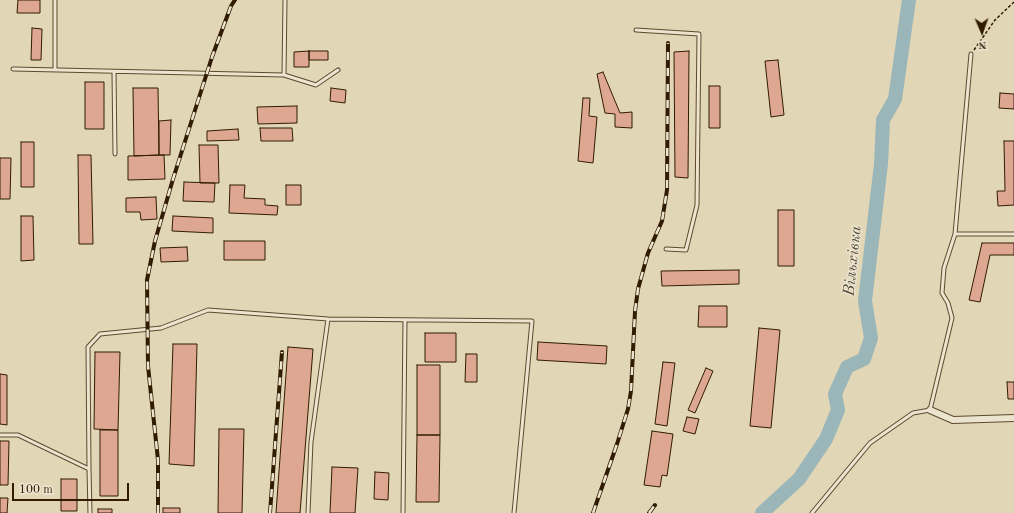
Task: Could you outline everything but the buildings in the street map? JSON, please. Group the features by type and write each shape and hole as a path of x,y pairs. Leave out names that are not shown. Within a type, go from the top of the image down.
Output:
{"street":[{"path":"930,410 953,420 1014,418"}],"lane":[{"path":"55,0 55,70"},
{"path":"284,75 285,0"},
{"path":"636,30 699,34 697,205 686,250 666,250"},
{"path":"812,513 870,443 913,413 930,410 952,318 948,303 942,293 944,268 955,234 971,54"},
{"path":"13,69 284,75 316,85 338,70"},
{"path":"114,72 116,154"},
{"path":"955,234 1014,234"},
{"path":"90,513 88,347 100,334 161,328 208,310 328,319 532,321 514,513"},
{"path":"308,513 312,442 328,319"},
{"path":"403,513 405,320"},
{"path":"0,435 18,435 89,469"}],"path":[{"path":"971,54 995,20 1014,2"}],"waterway":[{"name":"Вільхівка","path":"762,513 799,479 826,439 838,410 835,394 847,367 864,359 871,338 865,301 881,164 883,120 895,99 909,0"}],"railway":[{"path":"158,513 158,460 148,366 147,280 155,241 173,179 212,57 231,6 235,0"},
{"path":"593,513 628,409 631,391 635,311 638,289 648,253 662,221 667,190 668,43"},
{"path":"270,513 282,352"},
{"path":"649,513 655,505"}]}
